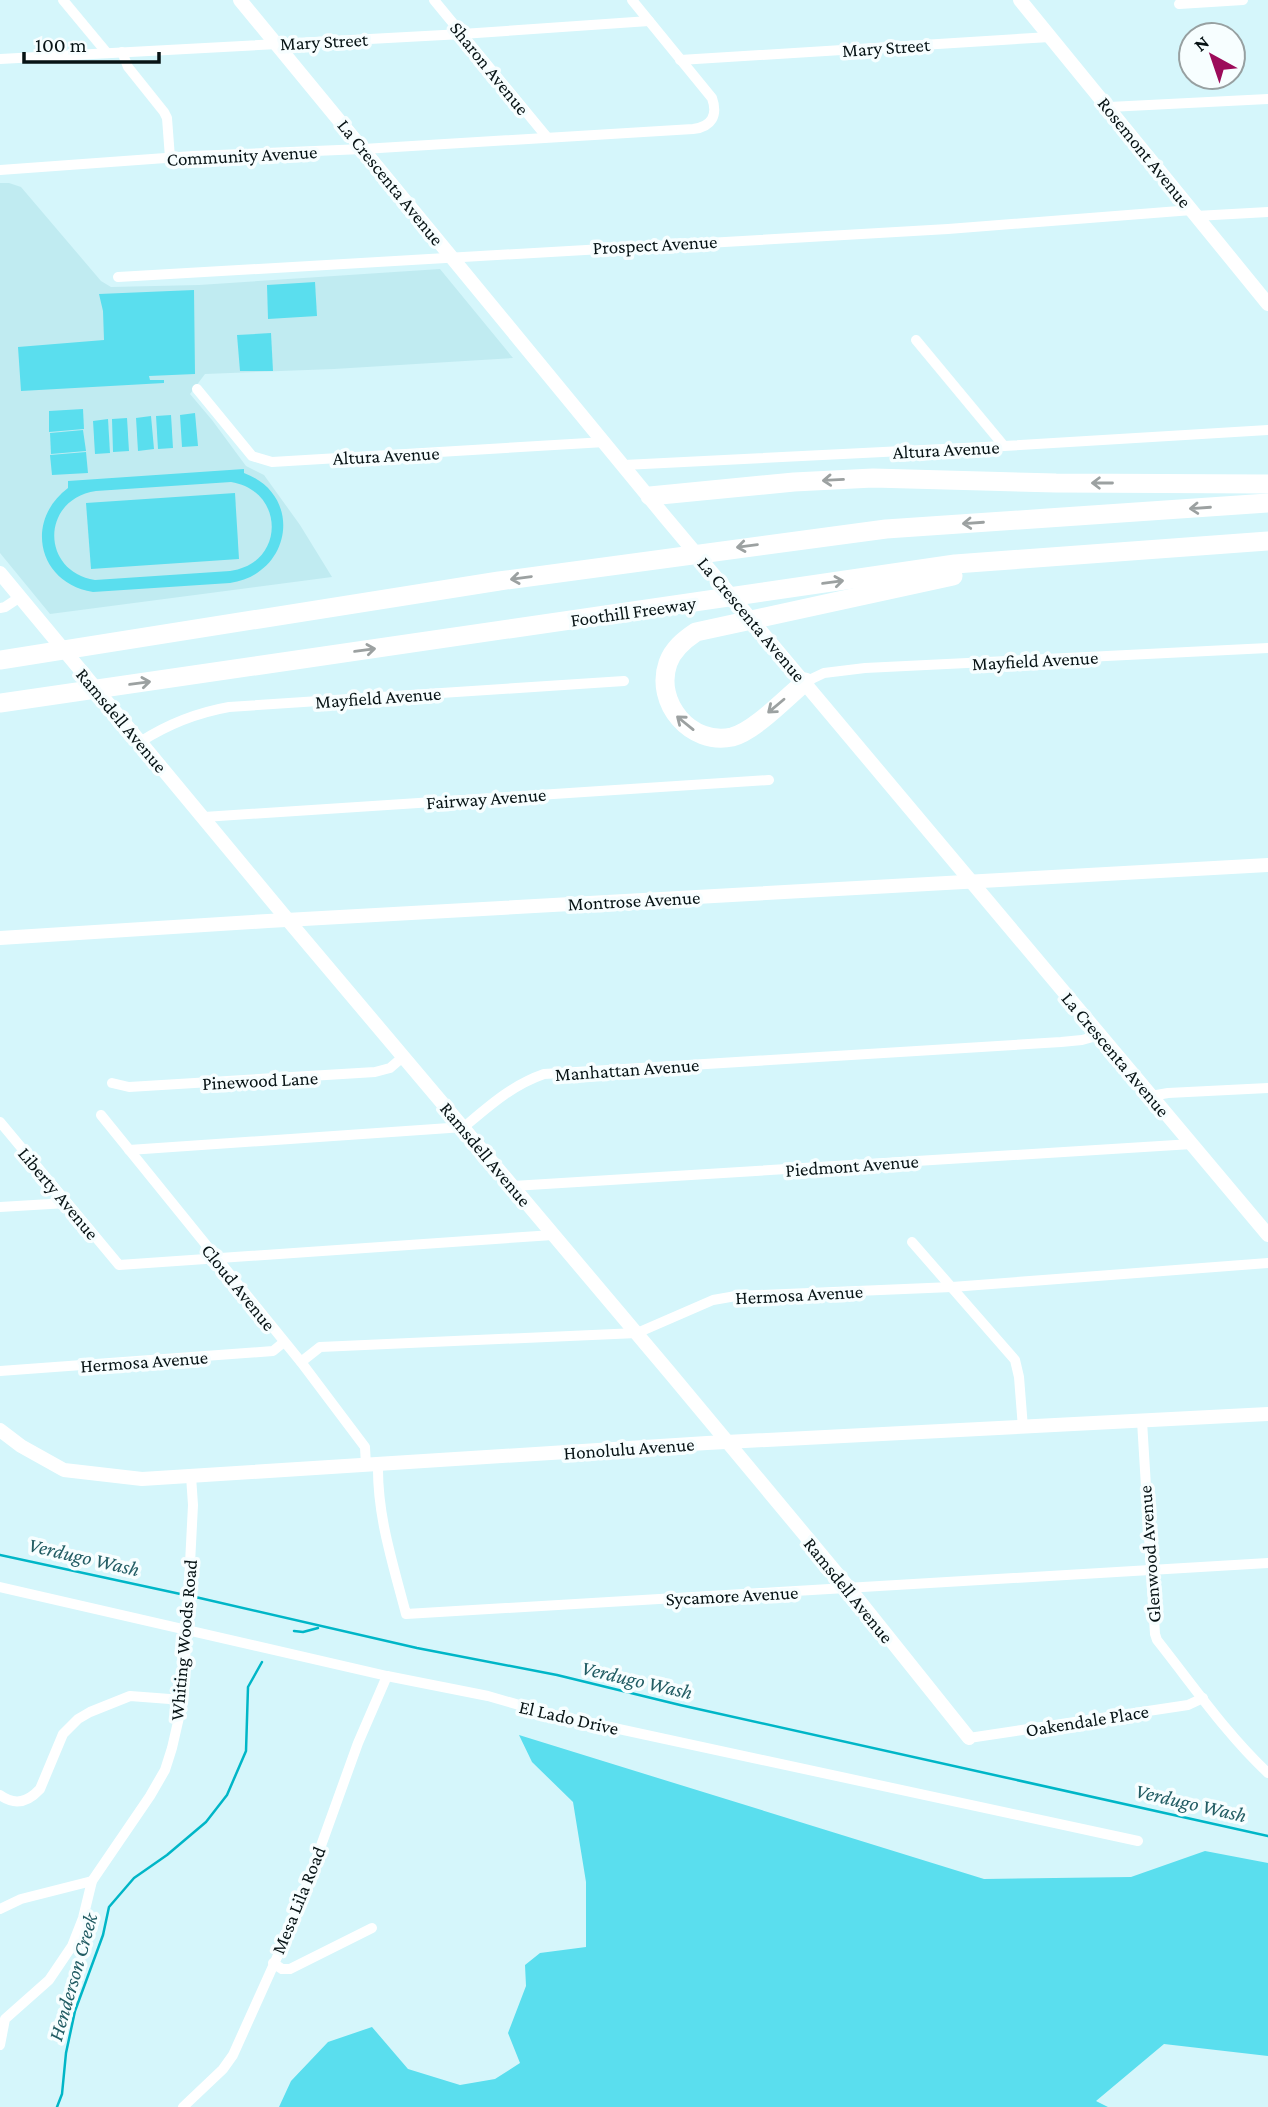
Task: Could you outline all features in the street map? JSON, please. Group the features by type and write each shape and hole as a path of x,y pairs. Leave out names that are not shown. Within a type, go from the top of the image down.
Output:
{"highway":[{"path":"649,496 782,483 873,478 1268,484"},
{"path":"0,660 499,581 874,530 1268,503"},
{"name":"Foothill Freeway","path":"0,703 955,564 1268,541"},
{"path":"805,682 748,729 733,737 716,737 702,735 678,719 670,707 664,680 673,653 683,641 696,632 1050,556"},
{"path":"0,712 23,700"}],"street":[{"path":"63,0 107,53"},
{"name":"La Crescenta Avenue","path":"240,0 666,518 1268,1235"},
{"name":"Sharon Avenue","path":"434,0 546,136"},
{"path":"632,0 680,60"},
{"name":"Rosemont Avenue","path":"1020,0 1268,304"},
{"path":"1179,4 1242,0"},
{"name":"Mary Street","path":"0,59 649,21"},
{"name":"Mary Street","path":"680,60 1050,37"},
{"path":"122,52 128,67 167,118 170,158"},
{"name":"Community Avenue","path":"0,170 693,129 706,126 715,113 712,98 680,60"},
{"path":"1109,107 1268,99"},
{"name":"Prospect Avenue","path":"118,277 1194,213 1268,212"},
{"path":"916,340 1003,446"},
{"name":"Altura Avenue","path":"197,390 252,456 272,462 605,442"},
{"name":"Altura Avenue","path":"624,465 1268,430"},
{"name":"Ramsdell Avenue","path":"0,573 849,1588 969,1738"},
{"path":"0,608 20,597"},
{"name":"Mayfield Avenue","path":"805,682 824,673 865,668 1268,648"},
{"name":"Mayfield Avenue","path":"140,742 175,721 197,713 229,707 624,681"},
{"name":"Fairway Avenue","path":"204,817 769,780"},
{"name":"Montrose Avenue","path":"0,938 287,919 1268,865"},
{"name":"Manhattan Avenue","path":"464,1127 505,1093 524,1081 544,1074 1061,1042 1100,1035"},
{"name":"Pinewood Lane","path":"112,1083 129,1087 375,1072 390,1068 404,1056"},
{"path":"1151,1097 1168,1093 1268,1088"},
{"name":"Cloud Avenue","path":"101,1115 301,1362 365,1447 372,1464 384,1529 406,1614"},
{"name":"Liberty Avenue","path":"0,1122 118,1265 216,1259"},
{"path":"129,1150 464,1127"},
{"name":"Piedmont Avenue","path":"513,1186 1192,1144"},
{"path":"0,1207 67,1203"},
{"path":"216,1259 553,1235"},
{"path":"912,1242 1015,1360 1023,1428"},
{"name":"Hermosa Avenue","path":"301,1362 320,1347 636,1333 720,1298 951,1287 1268,1263"},
{"name":"Hermosa Avenue","path":"0,1371 273,1351 284,1342"},
{"name":"Honolulu Avenue","path":"0,1431 64,1470 142,1479 726,1442 1268,1414"},
{"name":"Glenwood Avenue","path":"1142,1421 1149,1569 1157,1640 1256,1762 1268,1773"},
{"name":"Whiting Woods Road","path":"0,2045 5,2019 49,1980 72,1947 83,1918 92,1881 158,1783 172,1748 183,1700 193,1506 191,1476"},
{"name":"Sycamore Avenue","path":"406,1614 1268,1563"},
{"name":"El Lado Drive","path":"0,1587 387,1676 488,1696 554,1715 1138,1842"},
{"name":"Mesa Lila Road","path":"183,2107 223,2069 233,2055 296,1914 358,1743 387,1676"},
{"path":"0,1796 6,1800 21,1802 34,1795 40,1789 63,1734 70,1725 90,1712 130,1696 183,1700"},
{"name":"Oakendale Place","path":"969,1738 1188,1705 1203,1698"},
{"path":"0,1909 21,1899 92,1881"},
{"path":"273,1964 282,1969 290,1969 372,1928"}],"shaded area":[{"path":"0,183 21,187 101,281 111,287 199,285 440,269 513,358 205,374 190,394 246,466 264,475 300,525 332,577 50,614 0,553"},
{"path":"315,282 317,316 268,319 267,285"},
{"path":"194,290 195,374 149,376 150,380 164,380 164,383 21,391 18,347 104,340 103,311 99,294"},
{"path":"271,333 273,371 240,371 237,335"},
{"path":"83,409 84,429 49,432 49,411"},
{"path":"195,413 198,446 182,447 180,415"},
{"path":"171,415 173,448 158,449 156,416"},
{"path":"151,416 154,449 138,451 136,418"},
{"path":"127,418 129,451 113,452 112,419"},
{"path":"108,419 110,453 95,454 93,421"},
{"path":"83,430 86,451 51,454 50,433"},
{"path":"86,452 88,473 52,475 50,455"},
{"path":"244,469 244,473 263,484 276,498 282,515 283,533 277,550 267,565 251,577 230,583 93,592 74,586 60,577 49,564 43,549 42,533 46,517 54,502 68,488 68,481","holes":["231,482 249,488 262,499 269,512 272,527 269,542 261,555 248,566 230,571 95,580 77,574 64,563 57,550 54,535 57,520 65,507 78,497 96,491"]},
{"path":"235,493 239,559 91,569 86,503"},
{"path":"519,1735 984,1879 1131,1877 1205,1851 1268,1863 1268,2056 1164,2044 1096,2101 1108,2107 279,2107 291,2081 328,2042 372,2027 408,2069 460,2085 495,2079 520,2063 508,2033 526,1986 525,1965 540,1953 586,1947 586,1882 573,1802 532,1762"}],"waterway":[{"name":"Verdugo Wash","path":"0,1555 185,1595"},
{"name":"Verdugo Wash","path":"191,1596 417,1648 557,1675 1268,1836"},
{"name":"Henderson Creek","path":"294,1631 303,1632 318,1628"},
{"name":"Henderson Creek","path":"57,2107 62,2094 66,2053 75,2011 103,1935 109,1907 134,1878 167,1855 206,1822 227,1795 246,1751 248,1687 262,1662"}]}
